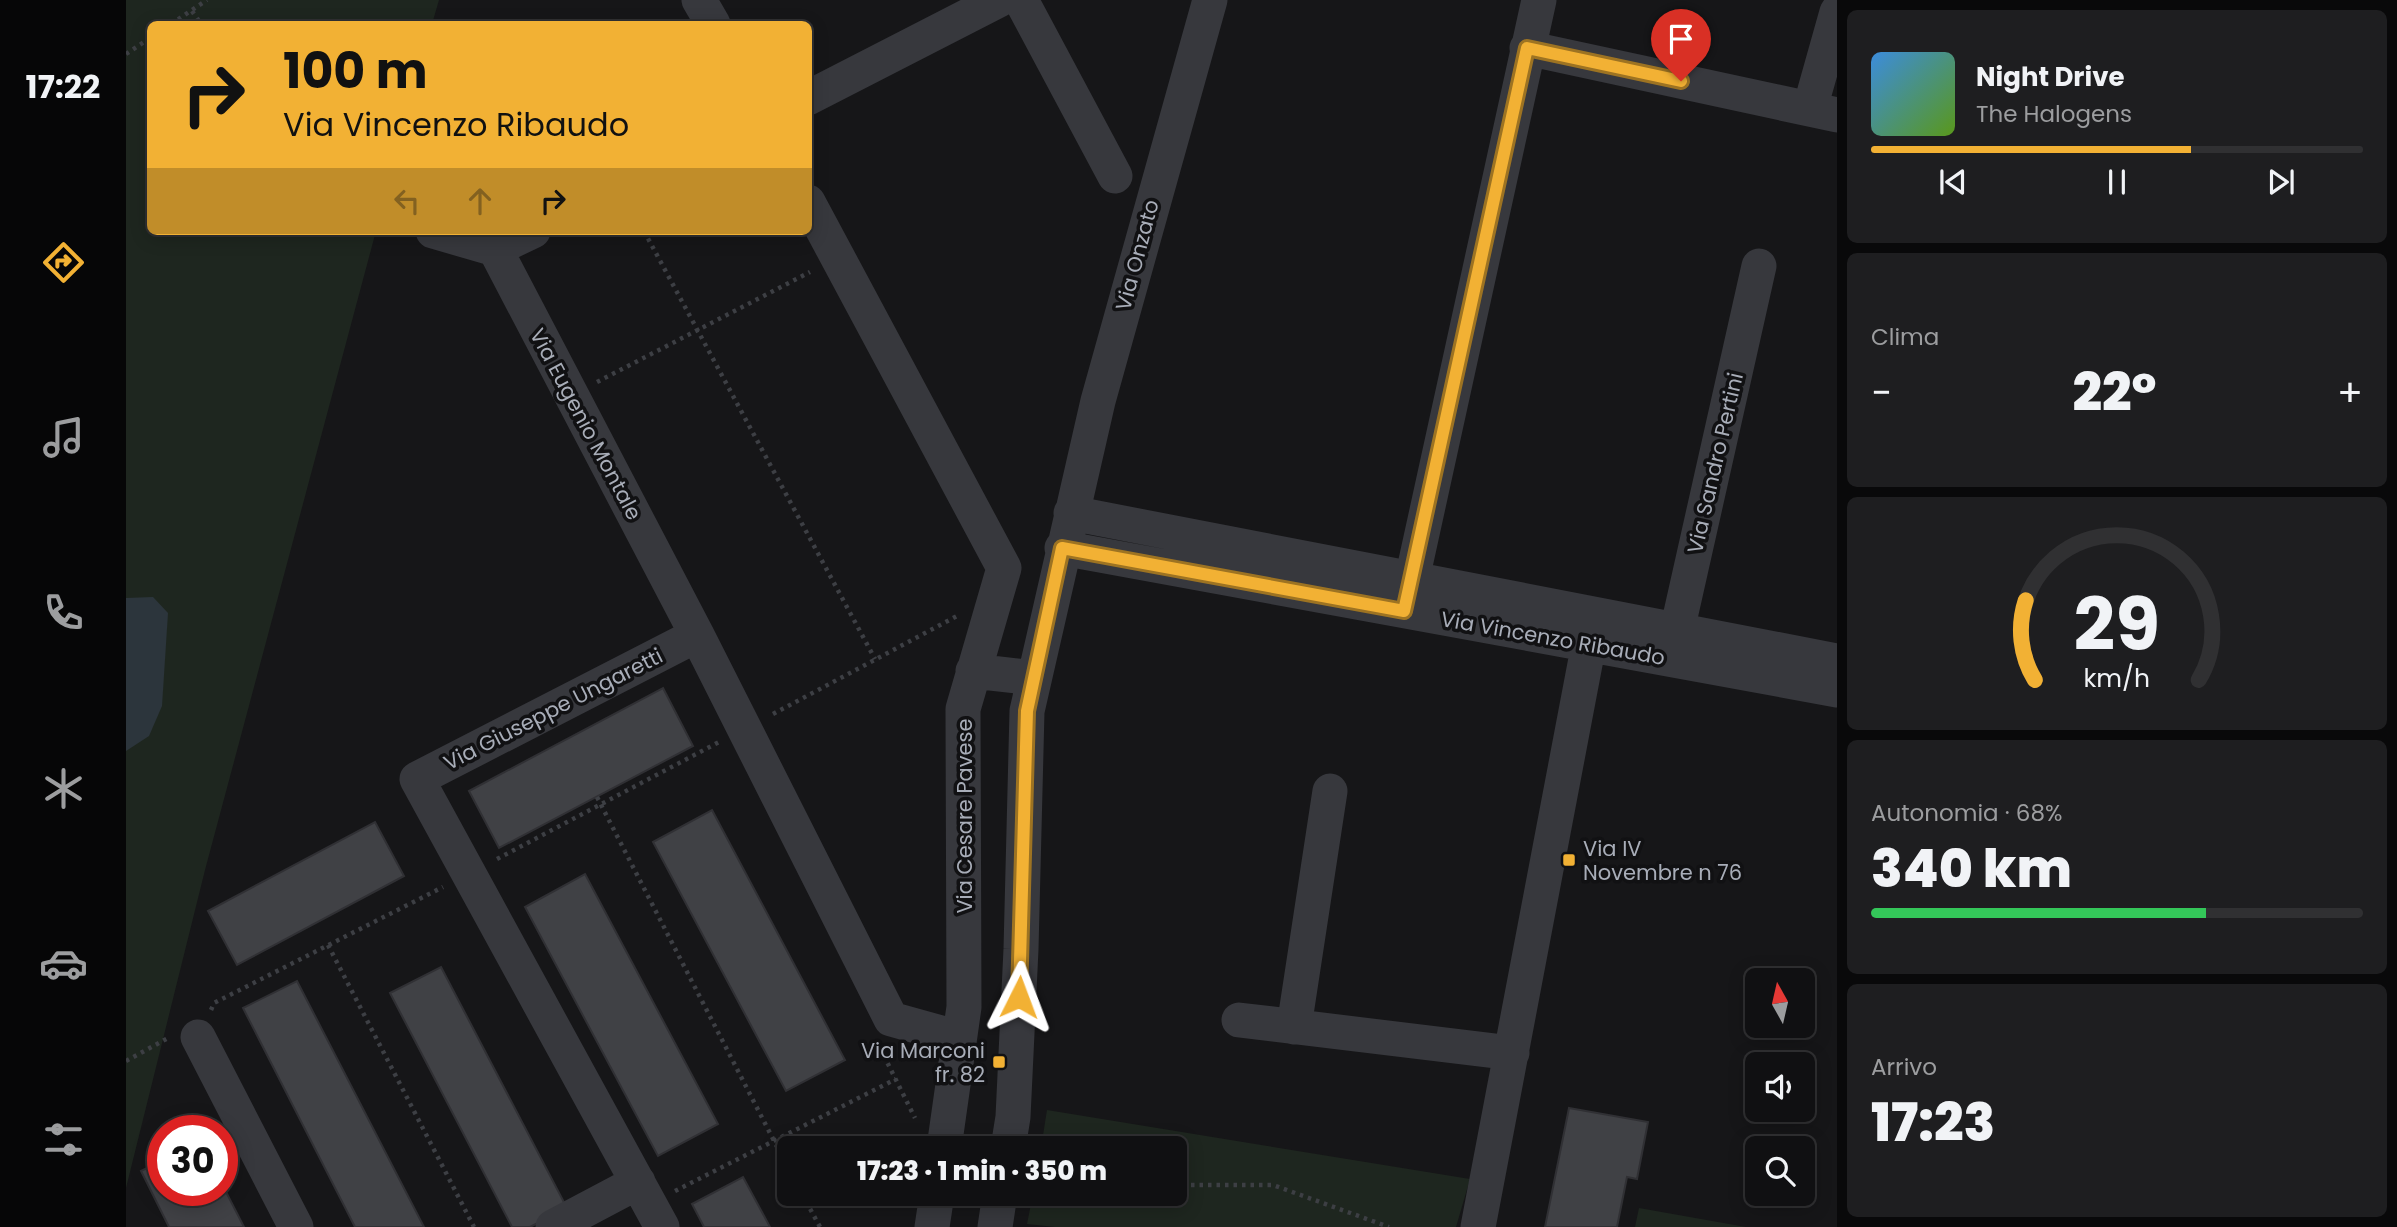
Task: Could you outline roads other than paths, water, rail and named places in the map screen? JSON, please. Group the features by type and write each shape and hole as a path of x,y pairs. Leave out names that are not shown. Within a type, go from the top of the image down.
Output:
{"street":[{"path":"699,0 711,21"},
{"path":"812,97 999,0"},
{"path":"1021,0 1115,176"},
{"path":"1042,38 1048,0"},
{"name":"Via Onzato","path":"1010,1136 1021,948 1027,711 1062,548 1098,401 1210,0"},
{"path":"1409,595 1539,0"},
{"path":"1527,48 1824,112 1837,12"},
{"name":"Via Cesare Pavese","path":"812,209 1004,568 963,709 964,1007 946,1136"},
{"path":"447,235 495,249 525,235"},
{"name":"Via Eugenio Montale","path":"495,249 697,635"},
{"name":"Via Sandro Pertini","path":"1674,645 1759,265"},
{"name":"Via Vincenzo Ribaudo","path":"1071,513 1409,595"},
{"name":"Via Vincenzo Ribaudo","path":"1062,548 1409,595 1674,645 1837,690"},
{"path":"1478,1227 1591,629"},
{"path":"697,635 891,1020 959,1038"},
{"name":"Via Giuseppe Ungaretti","path":"650,1204 417,779 697,635"},
{"name":"Via Vincenzo Ribaudo","path":"1674,645 1837,661"},
{"path":"973,671 1034,678"},
{"path":"1294,1027 1330,791"},
{"path":"1239,1020 1512,1053"},
{"path":"198,1037 296,1227"},
{"path":"552,1227 650,1204"},
{"path":"932,1227 935,1206"},
{"path":"995,1227 998,1206"}],"place":[{"name":"Via IV Novembre n 76","path":"1569,860"},
{"name":"Via Marconi fr. 82","path":"999,1062"}]}
